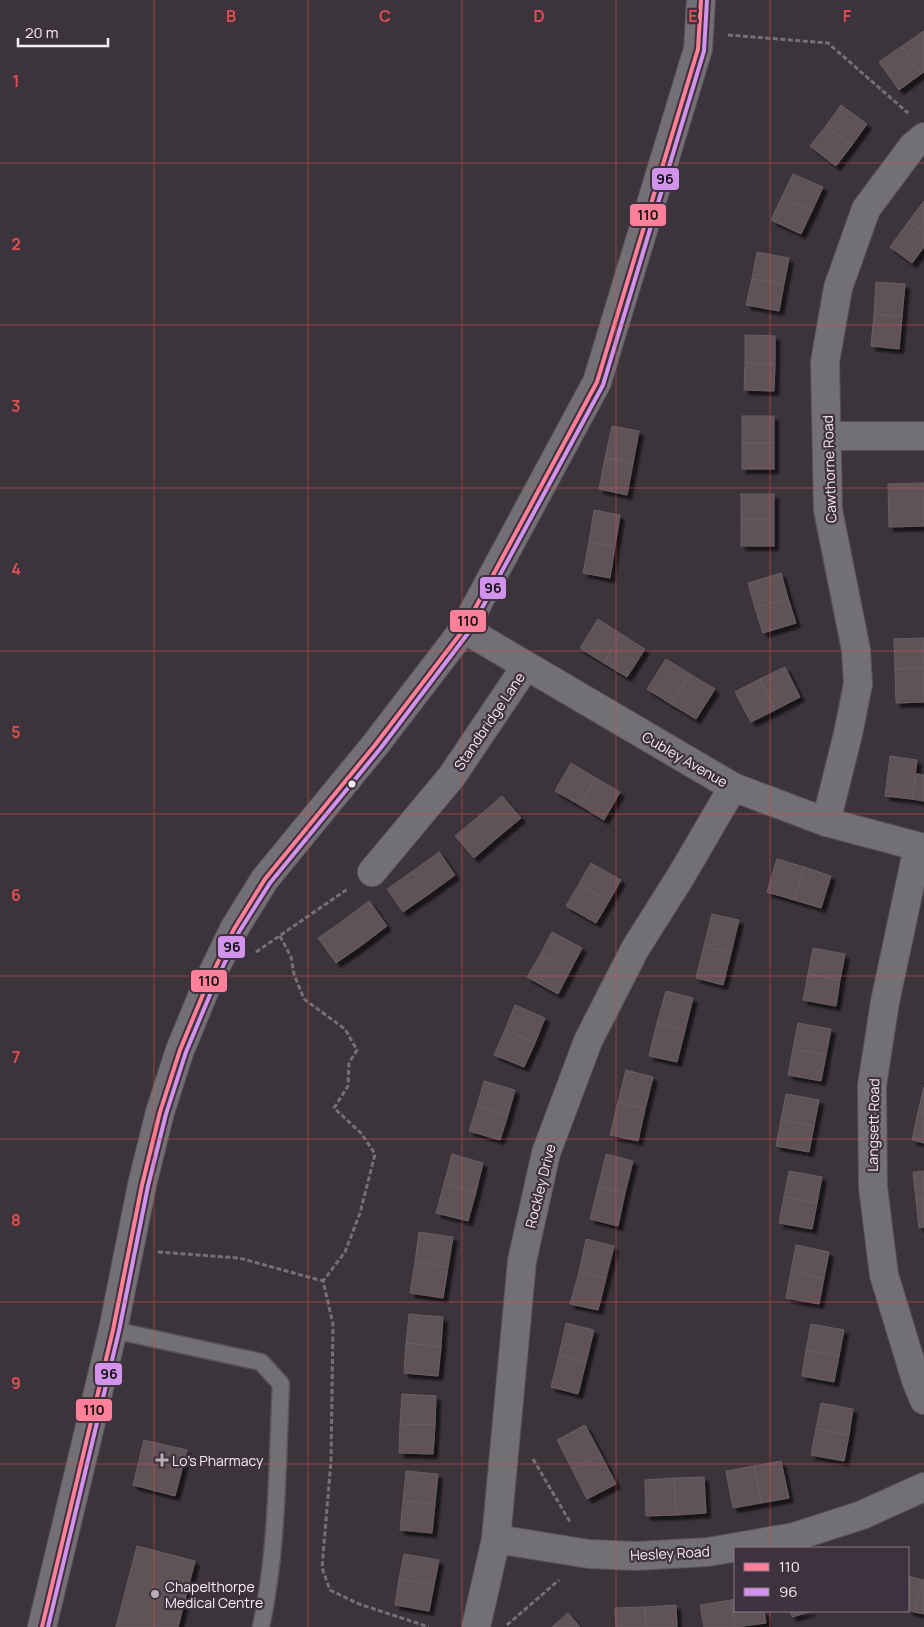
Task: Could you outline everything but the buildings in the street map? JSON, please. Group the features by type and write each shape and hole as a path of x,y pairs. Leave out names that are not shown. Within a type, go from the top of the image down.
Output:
{"street":[{"path":"42,1627 113,1330 142,1185 160,1112 180,1050 206,986 234,929 265,879 375,745 464,629 597,382 698,49 701,0"},
{"name":"Cawthorne Road","path":"826,822 848,734 858,684 856,650 828,510 825,362 838,288 866,209 913,146 924,136"},
{"path":"828,436 924,436"},
{"name":"Cubley Avenue","path":"464,629 734,788 826,822 921,848"},
{"name":"Standbridge Lane","path":"372,872 443,768 526,666"},
{"name":"Rockley Drive","path":"476,1627 496,1539 522,1261 546,1153 588,1041 635,949 734,788"},
{"name":"Langsett Road","path":"921,848 885,1002 872,1085 872,1178 884,1275 916,1380 924,1400"},
{"name":"Hesley Road","path":"737,1547 794,1537 862,1515 924,1487"},
{"name":"Hesley Road","path":"496,1539 589,1554 636,1556 708,1552 734,1547"}],"lane":[{"path":"113,1330 261,1362 280,1384 275,1525 270,1576 261,1627"}],"path":[{"path":"698,33 828,43 909,114"},
{"path":"255,953 372,872"},
{"path":"280,936 291,958 294,974 304,999 344,1029 357,1050 349,1063 348,1086 334,1108 361,1133 375,1154 360,1213 345,1252 323,1281"}],"transit line":[{"name":"110","path":"42,1627 113,1330 142,1185 160,1112 180,1050 206,987 234,929 265,879 375,745 464,629 597,382 698,49 701,0"},
{"name":"96","path":"48,1627 119,1331 148,1186 166,1114 186,1052 239,932 270,883 380,749 469,632 603,385 704,51 707,0"}],"place":[{"name":"Lo's Pharmacy","path":"162,1460"},
{"name":"Chapelthorpe Medical Centre","path":"155,1594"}]}
